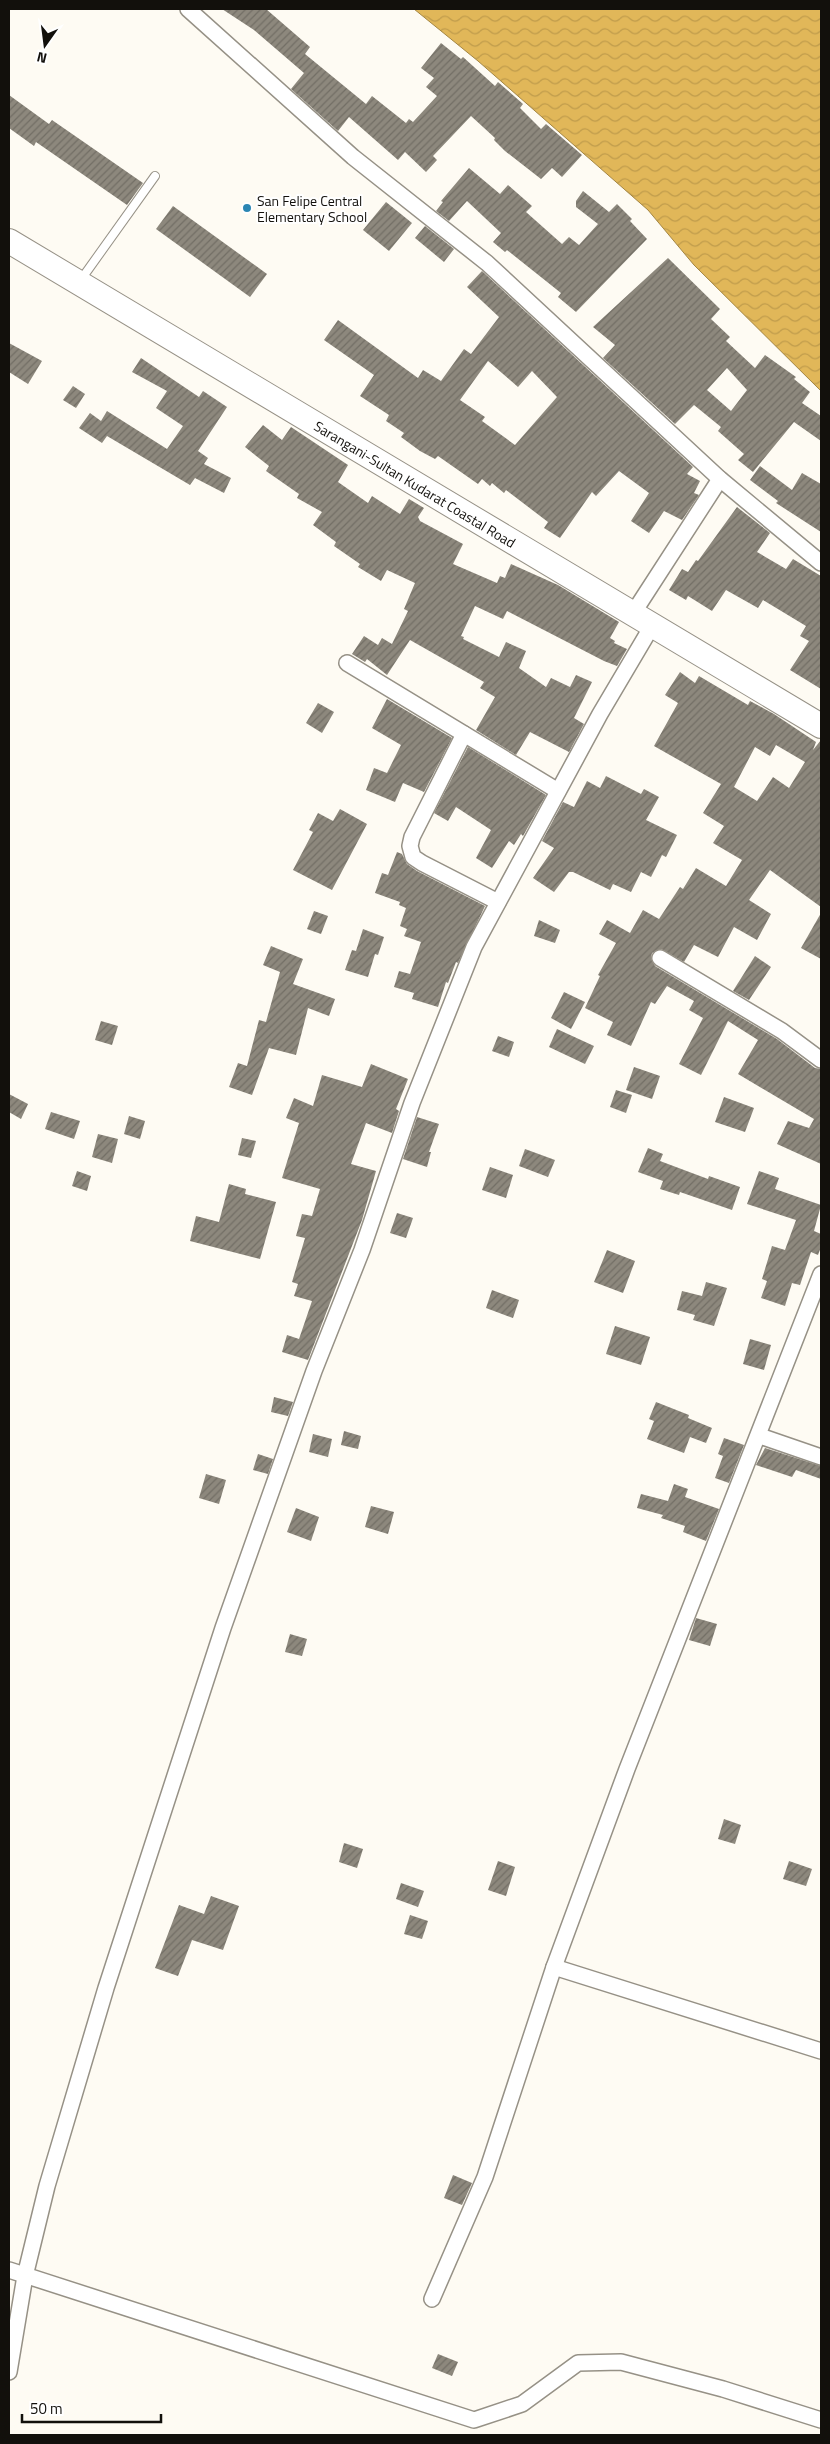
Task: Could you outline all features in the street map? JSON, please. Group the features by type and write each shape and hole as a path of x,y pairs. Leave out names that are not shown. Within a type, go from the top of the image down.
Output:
{"main road":[{"name":"Sarangani-Sultan Kudarat Coastal Road","path":"9,242 821,726"}],"street":[{"path":"188,9 353,157 487,263 720,479 821,564"},
{"path":"9,2372 25,2276 47,2186 106,1988 223,1628 314,1371 362,1250 412,1103 474,947 600,714 642,621 720,479"},
{"path":"347,663 558,791"},
{"path":"464,734 412,837 410,846 413,857 422,863 498,902"},
{"path":"660,958 782,1031 821,1060"},
{"path":"432,2299 485,2177 554,1968 627,1768 760,1436 821,1274"},
{"path":"760,1436 821,1456"},
{"path":"554,1968 821,2051"},
{"path":"9,2270 474,2420 522,2404 578,2363 621,2362 723,2389 821,2420"}],"lane":[{"path":"79,283 155,176"}],"water":[{"path":"414,9 821,9 821,391 694,265 648,210 478,61"}],"building":[{"path":"222,9 266,9 310,47 305,54 366,104 372,96 406,123 409,119 413,122 437,96 426,87 434,78 421,68 441,43 461,59 463,57 495,86 498,82 523,104 520,108 541,129 546,124 582,155 562,177 552,168 541,179 505,151 494,140 495,138 471,116 433,156 437,160 426,172 405,152 398,160 349,117 338,131 291,89 304,73 254,30"},
{"path":"9,95 49,124 52,120 143,183 127,205 36,142 34,146 9,128"},
{"path":"469,168 500,194 508,185 532,206 526,212 562,244 569,237 579,245 598,224 576,207 576,201 583,191 609,212 617,204 632,219 630,221 647,239 576,312 558,297 561,293 507,250 505,252 493,242 501,233 467,201 449,221 436,211 443,202 441,201"},
{"path":"386,202 412,223 389,251 363,230"},
{"path":"173,206 267,274 250,297 156,229"},
{"path":"425,226 454,249 444,262 415,238"},
{"path":"668,258 720,309 711,319 730,337 726,341 755,368 765,355 796,377 794,379 810,392 802,403 821,416 821,441 794,422 753,472 738,460 744,454 718,431 721,427 694,405 675,424 603,358 615,345 593,327","holes":["727,368 747,390 731,411 707,390"]},
{"path":"482,271 693,467 687,474 700,481 694,493 699,495 682,520 664,511 649,533 631,521 649,493 619,471 596,496 592,492 560,538 544,528 548,522 506,490 504,493 492,483 490,486 482,479 478,484 438,456 435,459 420,451 401,437 404,433 386,421 389,415 360,396 374,375 324,340 338,320 418,378 423,370 441,381 464,349 471,354 499,317 467,287","holes":["488,361 518,387 532,371 557,397 515,445 482,421 485,417 460,400"]},
{"path":"9,343 42,361 28,384 9,372"},
{"path":"141,358 199,397 203,391 227,407 198,451 208,458 204,464 231,478 224,493 195,478 190,485 107,436 102,443 79,428 90,413 101,421 107,411 167,449 183,426 156,408 167,391 132,372"},
{"path":"73,386 85,394 76,408 63,400"},
{"path":"263,425 282,440 291,427 348,465 338,482 368,503 372,496 400,514 409,499 424,508 418,517 420,521 463,544 453,564 497,583 500,576 505,578 511,564 558,585 619,622 610,638 615,641 614,643 627,649 617,666 507,611 503,619 475,606 461,636 464,637 463,639 499,657 506,642 526,651 519,668 546,687 551,678 570,687 576,675 592,682 574,718 584,724 569,752 530,732 516,755 476,730 495,697 480,688 484,682 410,640 387,675 367,659 365,662 352,654 364,636 378,645 382,638 392,644 408,611 404,609 415,583 387,570 381,581 358,567 360,564 334,546 336,542 313,525 322,512 297,498 299,494 266,471 269,466 245,447"},
{"path":"760,466 792,490 802,473 821,484 821,532 776,503 778,501 750,480"},
{"path":"737,507 770,533 757,552 786,569 793,559 821,576 821,689 790,670 809,641 800,636 806,626 763,600 758,608 726,590 712,611 688,596 686,600 669,590 682,569 688,572 696,560 698,561"},
{"path":"680,672 695,683 699,676 748,705 750,701 774,714 816,742 813,750 821,740 821,907 770,870 749,900 771,914 757,940 734,927 718,957 694,945 684,962 661,949 652,953 651,958 655,966 777,1039 815,1068 821,1069 821,1164 777,1144 788,1121 809,1128 814,1119 738,1074 758,1040 728,1021 701,1075 679,1064 703,1018 689,1010 694,1001 667,986 655,1004 651,1002 631,1046 607,1035 613,1022 585,1008 600,976 598,975 616,943 599,934 607,920 630,933 643,910 659,919 680,887 683,889 696,868 726,886 742,860 713,843 724,826 703,813 721,784 654,746 678,703 665,695","holes":["776,745 805,762 789,788 773,777 757,801 734,787 755,747 770,756"]},
{"path":"387,699 452,738 424,792 403,783 395,802 366,790 374,768 387,773 401,745 372,728"},
{"path":"318,703 334,712 322,733 306,723"},
{"path":"468,747 546,795 523,836 521,834 514,845 509,841 492,868 476,858 491,830 456,807 448,821 434,813"},
{"path":"606,776 641,794 644,789 659,797 646,820 677,835 666,857 662,855 651,877 641,872 631,892 613,884 610,890 573,872 569,872 554,892 533,878 554,848 542,841 563,802 574,807 587,781 600,788"},
{"path":"340,809 367,824 332,890 293,870 313,832 309,830 318,813 333,821"},
{"path":"397,852 402,854 407,864 417,871 485,906 458,963 456,962 448,983 446,982 438,1007 412,999 414,993 394,987 399,971 410,974 421,942 404,936 407,929 400,926 406,908 399,905 400,902 375,893 382,873 388,875"},
{"path":"314,911 328,916 321,934 307,929"},
{"path":"821,913 821,959 801,948"},
{"path":"539,920 560,930 555,943 534,936"},
{"path":"363,929 384,937 378,955 375,954 368,977 345,970 352,950 356,951"},
{"path":"271,946 303,959 293,984 335,999 329,1016 308,1008 296,1055 269,1048 252,1095 229,1087 238,1063 247,1066 259,1020 266,1022 280,972 263,965"},
{"path":"755,956 771,967 749,1000 733,991"},
{"path":"564,992 585,1002 571,1029 551,1018"},
{"path":"101,1021 118,1026 112,1045 95,1040"},
{"path":"557,1029 594,1046 585,1064 549,1047"},
{"path":"498,1036 514,1042 509,1057 492,1051"},
{"path":"371,1064 408,1079 396,1109 399,1111 392,1133 366,1123 351,1164 376,1171 362,1220 308,1360 282,1352 287,1335 299,1339 312,1301 294,1296 298,1284 292,1282 305,1238 296,1236 302,1214 312,1216 320,1189 282,1178 299,1123 286,1118 294,1098 313,1106 322,1075 362,1087"},
{"path":"634,1067 660,1076 652,1099 626,1090"},
{"path":"616,1090 632,1095 626,1113 610,1107"},
{"path":"9,1094 28,1104 21,1119 9,1112"},
{"path":"724,1097 754,1108 745,1132 715,1122"},
{"path":"51,1112 80,1121 74,1139 45,1129"},
{"path":"129,1116 145,1121 140,1139 124,1134"},
{"path":"417,1117 439,1124 429,1152 431,1152 427,1167 403,1159"},
{"path":"98,1134 118,1139 112,1163 92,1157"},
{"path":"242,1138 256,1141 251,1158 238,1155"},
{"path":"648,1148 663,1154 660,1161 708,1179 709,1176 740,1187 732,1210 680,1192 679,1195 660,1189 663,1181 638,1172"},
{"path":"525,1149 555,1160 548,1177 519,1166"},
{"path":"490,1167 513,1175 506,1198 482,1190"},
{"path":"77,1171 91,1176 87,1191 72,1186"},
{"path":"759,1171 779,1178 775,1189 821,1205 814,1231 821,1234 821,1247 818,1255 811,1252 800,1285 792,1283 785,1306 761,1298 767,1281 762,1279 772,1246 785,1250 796,1220 747,1204"},
{"path":"229,1184 246,1189 245,1194 276,1202 260,1259 190,1241 196,1216 219,1222"},
{"path":"397,1213 413,1218 406,1238 390,1233"},
{"path":"607,1250 635,1261 623,1293 594,1282"},
{"path":"706,1282 727,1288 714,1326 693,1320 695,1315 677,1310 682,1291 702,1296"},
{"path":"492,1290 519,1300 513,1318 486,1308"},
{"path":"615,1326 650,1337 641,1365 606,1354"},
{"path":"750,1339 771,1345 764,1370 743,1364"},
{"path":"274,1397 293,1402 288,1416 271,1412"},
{"path":"656,1402 689,1415 688,1418 712,1428 706,1443 690,1437 684,1453 647,1439 654,1421 649,1419"},
{"path":"344,1431 361,1436 358,1449 341,1445"},
{"path":"313,1434 332,1439 328,1457 309,1452"},
{"path":"724,1438 744,1445 729,1483 715,1478 723,1456 718,1454"},
{"path":"765,1448 821,1466 821,1479 796,1470 792,1477 756,1465"},
{"path":"258,1454 273,1459 268,1474 253,1470"},
{"path":"206,1474 226,1480 219,1504 199,1498"},
{"path":"674,1484 688,1489 685,1497 719,1509 706,1541 683,1532 685,1526 661,1518 663,1515 637,1508 641,1494 668,1501"},
{"path":"371,1506 394,1512 388,1534 365,1527"},
{"path":"296,1508 319,1517 311,1541 287,1532"},
{"path":"696,1618 717,1624 710,1646 689,1640"},
{"path":"290,1634 307,1639 302,1656 285,1652"},
{"path":"724,1819 741,1825 735,1844 718,1839"},
{"path":"344,1843 363,1849 357,1868 339,1862"},
{"path":"498,1861 515,1867 506,1896 488,1890"},
{"path":"789,1861 812,1869 806,1886 783,1879"},
{"path":"401,1883 424,1891 418,1907 396,1899"},
{"path":"211,1896 239,1906 223,1950 192,1940 178,1976 155,1968 179,1905 204,1914"},
{"path":"410,1915 428,1921 422,1939 404,1934"},
{"path":"453,2175 472,2183 462,2205 444,2198"},
{"path":"438,2354 458,2362 452,2376 432,2368"}],"place":[{"name":"San Felipe Central Elementary School","path":"247,208"}]}
